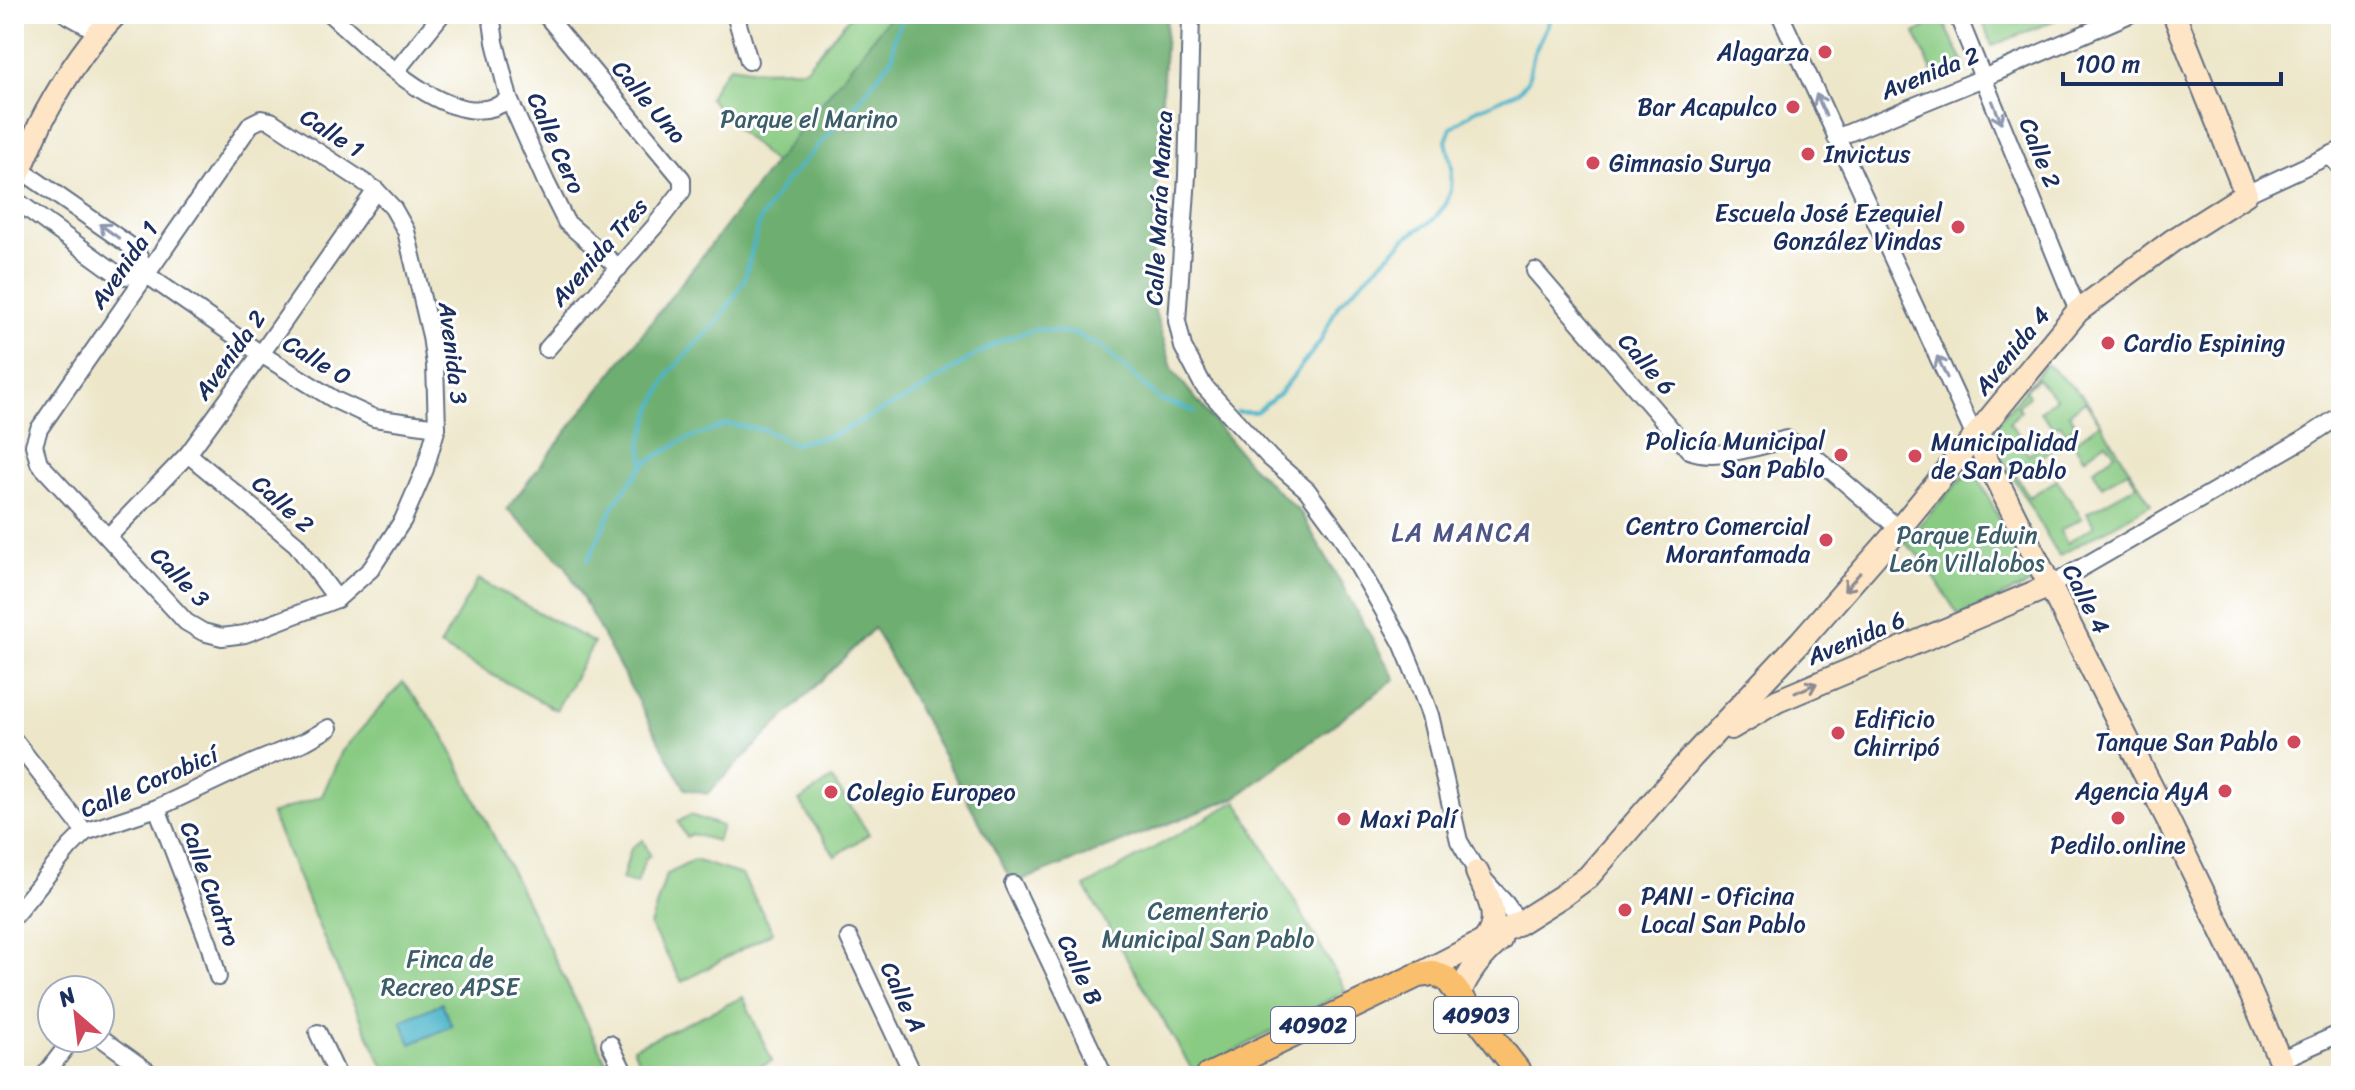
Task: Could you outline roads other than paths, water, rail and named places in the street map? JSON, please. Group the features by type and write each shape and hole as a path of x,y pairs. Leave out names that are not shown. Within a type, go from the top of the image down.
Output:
{"main road":[{"path":"18,178 45,113 69,72 98,32 116,14"},
{"path":"2174,14 2246,194"},
{"name":"Avenida 4","path":"1692,757 1800,642 1899,529 2078,311 2172,241 2246,194"},
{"name":"Calle 4","path":"1975,437 2225,937 2284,1068"},
{"name":"Avenida 6","path":"1692,757 1736,724 1777,701 2050,586"},
{"path":"1777,701 1770,696 1768,687 1792,658 1800,642"},
{"name":"40902","path":"1208,1076 1418,975 1519,923 1562,896 1588,877 1692,757"},
{"path":"1477,872 1494,916 1493,927 1484,941"},
{"path":"1460,993 1468,974 1484,954 1519,923"},
{"name":"40903","path":"1418,975 1433,973 1447,979 1522,1076"}],"street":[{"path":"66,14 98,32"},
{"path":"330,14 429,97 475,110 495,109 509,99"},
{"path":"396,71 442,14"},
{"name":"Calle Cero","path":"491,14 509,99 566,222 619,268"},
{"name":"Calle Uno","path":"545,14 682,179 684,186"},
{"path":"735,14 749,61"},
{"name":"Calle María Manca","path":"1191,14 1187,176 1177,321 1183,347 1203,385 1270,458 1307,490 1341,536 1402,643 1430,715 1459,841 1477,872 1519,923"},
{"name":"Calle 4","path":"1780,14 1975,437"},
{"name":"Calle 2","path":"1957,14 2078,311"},
{"name":"Avenida 2","path":"1836,138 2130,14"},
{"name":"Calle 1","path":"261,119 271,121 376,190"},
{"name":"Avenida 1","path":"34,445 39,429 251,124 261,119"},
{"path":"2246,194 2337,158"},
{"name":"Calle 0","path":"18,178 136,250 147,275 261,354 335,400 374,418 437,427"},
{"name":"Avenida Tres","path":"547,349 655,226 684,186"},
{"name":"Avenida 2","path":"108,537 188,454 376,190"},
{"name":"Avenida 3","path":"337,599 371,569 403,520 425,469 437,427 435,365 414,262 406,231 393,208 376,190"},
{"name":"Calle 0","path":"14,199 120,276 147,275"},
{"name":"Calle 6","path":"1535,271 1689,450 1701,455 1714,454 1787,439 1813,455 1899,529"},
{"path":"2050,586 2341,415"},
{"name":"Calle 3","path":"34,445 39,463 186,622 203,632 222,637 245,634 337,599"},
{"name":"Calle 2","path":"188,454 296,544 337,599"},
{"name":"Calle Corobicí","path":"17,903 85,832 157,808 329,728"},
{"path":"14,740 85,832"},
{"name":"Calle Cuatro","path":"157,808 209,944 218,977"},
{"name":"Calle B","path":"1013,884 1104,1076"},
{"name":"Calle A","path":"849,938 914,1076"},
{"path":"318,1033 338,1076"},
{"path":"2284,1068 2341,1033"},
{"path":"610,1044 626,1076"},
{"path":"116,1049 154,1076"},
{"path":"44,1076 61,1054"}],"water":[{"path":"442,1003 452,1026 411,1044 401,1021"}],"waterway":[{"path":"588,560 616,501 644,464 641,444 653,407 670,372 720,319 744,281 760,220 785,182 853,108 892,58 895,35 905,14"},
{"path":"1237,412 1256,412 1280,393 1320,342 1338,305 1408,236 1433,220 1446,204 1451,190 1452,167 1446,141 1451,128 1474,111 1519,91 1528,80 1534,53 1553,14"},
{"path":"644,464 680,442 727,424 765,430 792,444 833,435 917,393 1002,340 1036,329 1076,334 1104,349 1161,400 1194,411"}],"place":[{"name":"Alagarza","path":"1825,52"},
{"name":"Bar Acapulco","path":"1793,107"},
{"name":"Invictus","path":"1808,154"},
{"name":"Gimnasio Surya","path":"1593,163"},
{"name":"Escuela José Ezequiel González Vindas","path":"1958,227"},
{"name":"Cardio Espining","path":"2108,343"},
{"name":"Policía Municipal San Pablo","path":"1841,455"},
{"name":"Municipalidad de San Pablo","path":"1915,456"},
{"name":"Centro Comercial Moranfamada","path":"1826,540"},
{"name":"Edificio Chirripó","path":"1838,733"},
{"name":"Tanque San Pablo","path":"2294,742"},
{"name":"Agencia AyA","path":"2225,791"},
{"name":"Colegio Europeo","path":"831,792"},
{"name":"Pedilo.online","path":"2118,818"},
{"name":"Maxi Palí","path":"1344,819"},
{"name":"PANI - Oficina Local San Pablo","path":"1625,910"}],"district":[{"name":"LA MANCA","path":"1462,532"}],"park label":[{"name":"Parque el Marino","path":"809,119"},
{"name":"Parque Edwin León Villalobos","path":"1967,549"},
{"name":"Cementerio Municipal San Pablo","path":"1208,925"},
{"name":"Finca de Recreo APSE","path":"450,973"}]}
